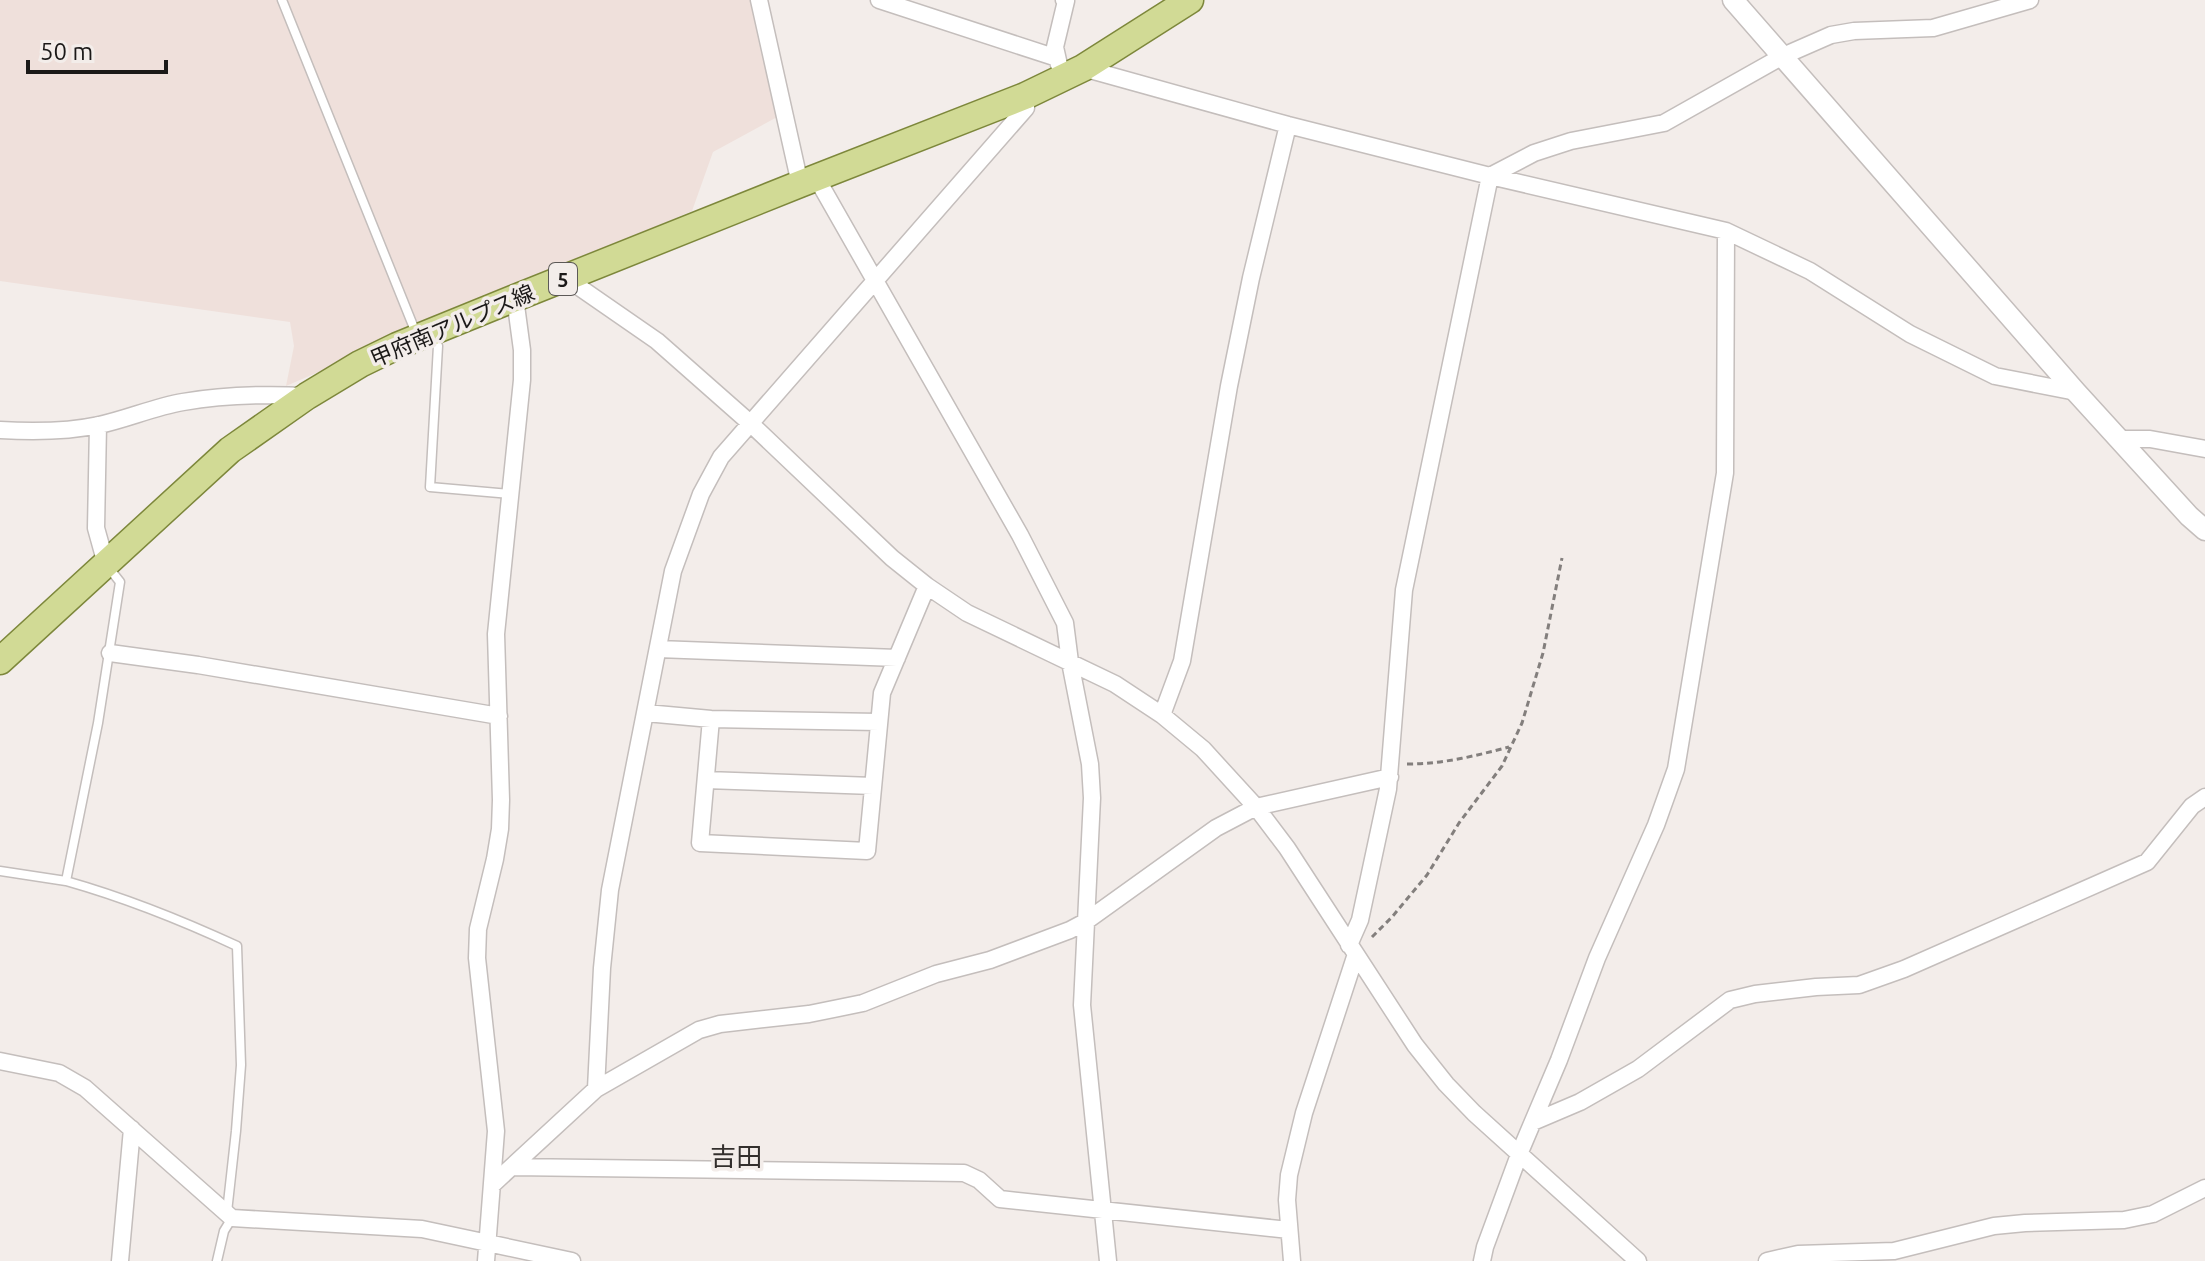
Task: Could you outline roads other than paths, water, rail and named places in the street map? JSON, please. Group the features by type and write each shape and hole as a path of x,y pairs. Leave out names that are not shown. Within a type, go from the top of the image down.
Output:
{"main road":[{"name":"甲府南アルプス線","path":"0,661 230,450 307,396 360,364 425,334 1025,96 1067,68 1190,0"}],"street":[{"path":"759,0 808,181 874,280 1020,535 1065,623 1090,764 1092,798 1082,1005 1108,1261"},
{"path":"879,0 1067,68 1490,176 1726,231 1810,271 1910,334 1995,376 2076,392"},
{"path":"1064,0 1055,47 1067,68"},
{"path":"1733,0 2076,392 2205,530"},
{"path":"1490,176 1534,153 1571,141 1664,123 1783,56 1831,35 1854,31 1933,28 2030,0"},
{"path":"596,1089 602,968 610,890 673,571 701,494 721,457 1026,108 1025,96"},
{"path":"1162,715 1182,661 1229,386 1288,125"},
{"path":"1292,1261 1287,1200 1292,1163 1360,920 1390,770 1404,590 1490,176"},
{"path":"1482,1261 1520,1152 1597,958 1656,825 1676,769 1725,473 1726,231"},
{"path":"566,278 657,341 750,423 892,558 927,586 967,613 1115,684 1162,715 1203,749 1256,807 1287,848 1415,1045 1446,1084 1629,1258"},
{"path":"486,1261 496,1131 477,958 478,929 500,829 496,634 522,380 522,350 515,298"},
{"path":"0,430 39,432 98,425 180,403 228,395 307,396"},
{"path":"98,425 96,528 106,564"},
{"path":"2121,439 2150,439 2205,449"},
{"path":"711,719 700,843 867,851 882,693 927,586"},
{"path":"658,649 897,658"},
{"path":"110,653 499,716"},
{"path":"646,713 711,719 879,722"},
{"path":"492,1185 596,1089 699,1030 720,1024 809,1014 863,1003 936,974 990,960 1085,922 1216,828 1256,807 1390,770"},
{"path":"706,780 873,786"},
{"path":"1533,1122 1580,1102 1638,1069 1730,1000 1755,994 1859,985 1904,969 2147,862 2192,806 2205,797"},
{"path":"0,1061 59,1073 85,1088 229,1215 422,1229 572,1261"},
{"path":"120,1261 132,1129"},
{"path":"512,1167 964,1173 979,1180 1000,1199 1289,1230"},
{"path":"1767,1261 1798,1254 1894,1251 1994,1226 2124,1220 2153,1214 2205,1188"}],"lane":[{"path":"282,0 425,334 438,346 430,487 511,494"},
{"path":"66,881 110,653 120,582 106,564"},
{"path":"0,871 66,881 122,897 237,946 241,1065 229,1215 217,1261"}],"district":[{"name":"吉田","path":"736,1156"}]}
